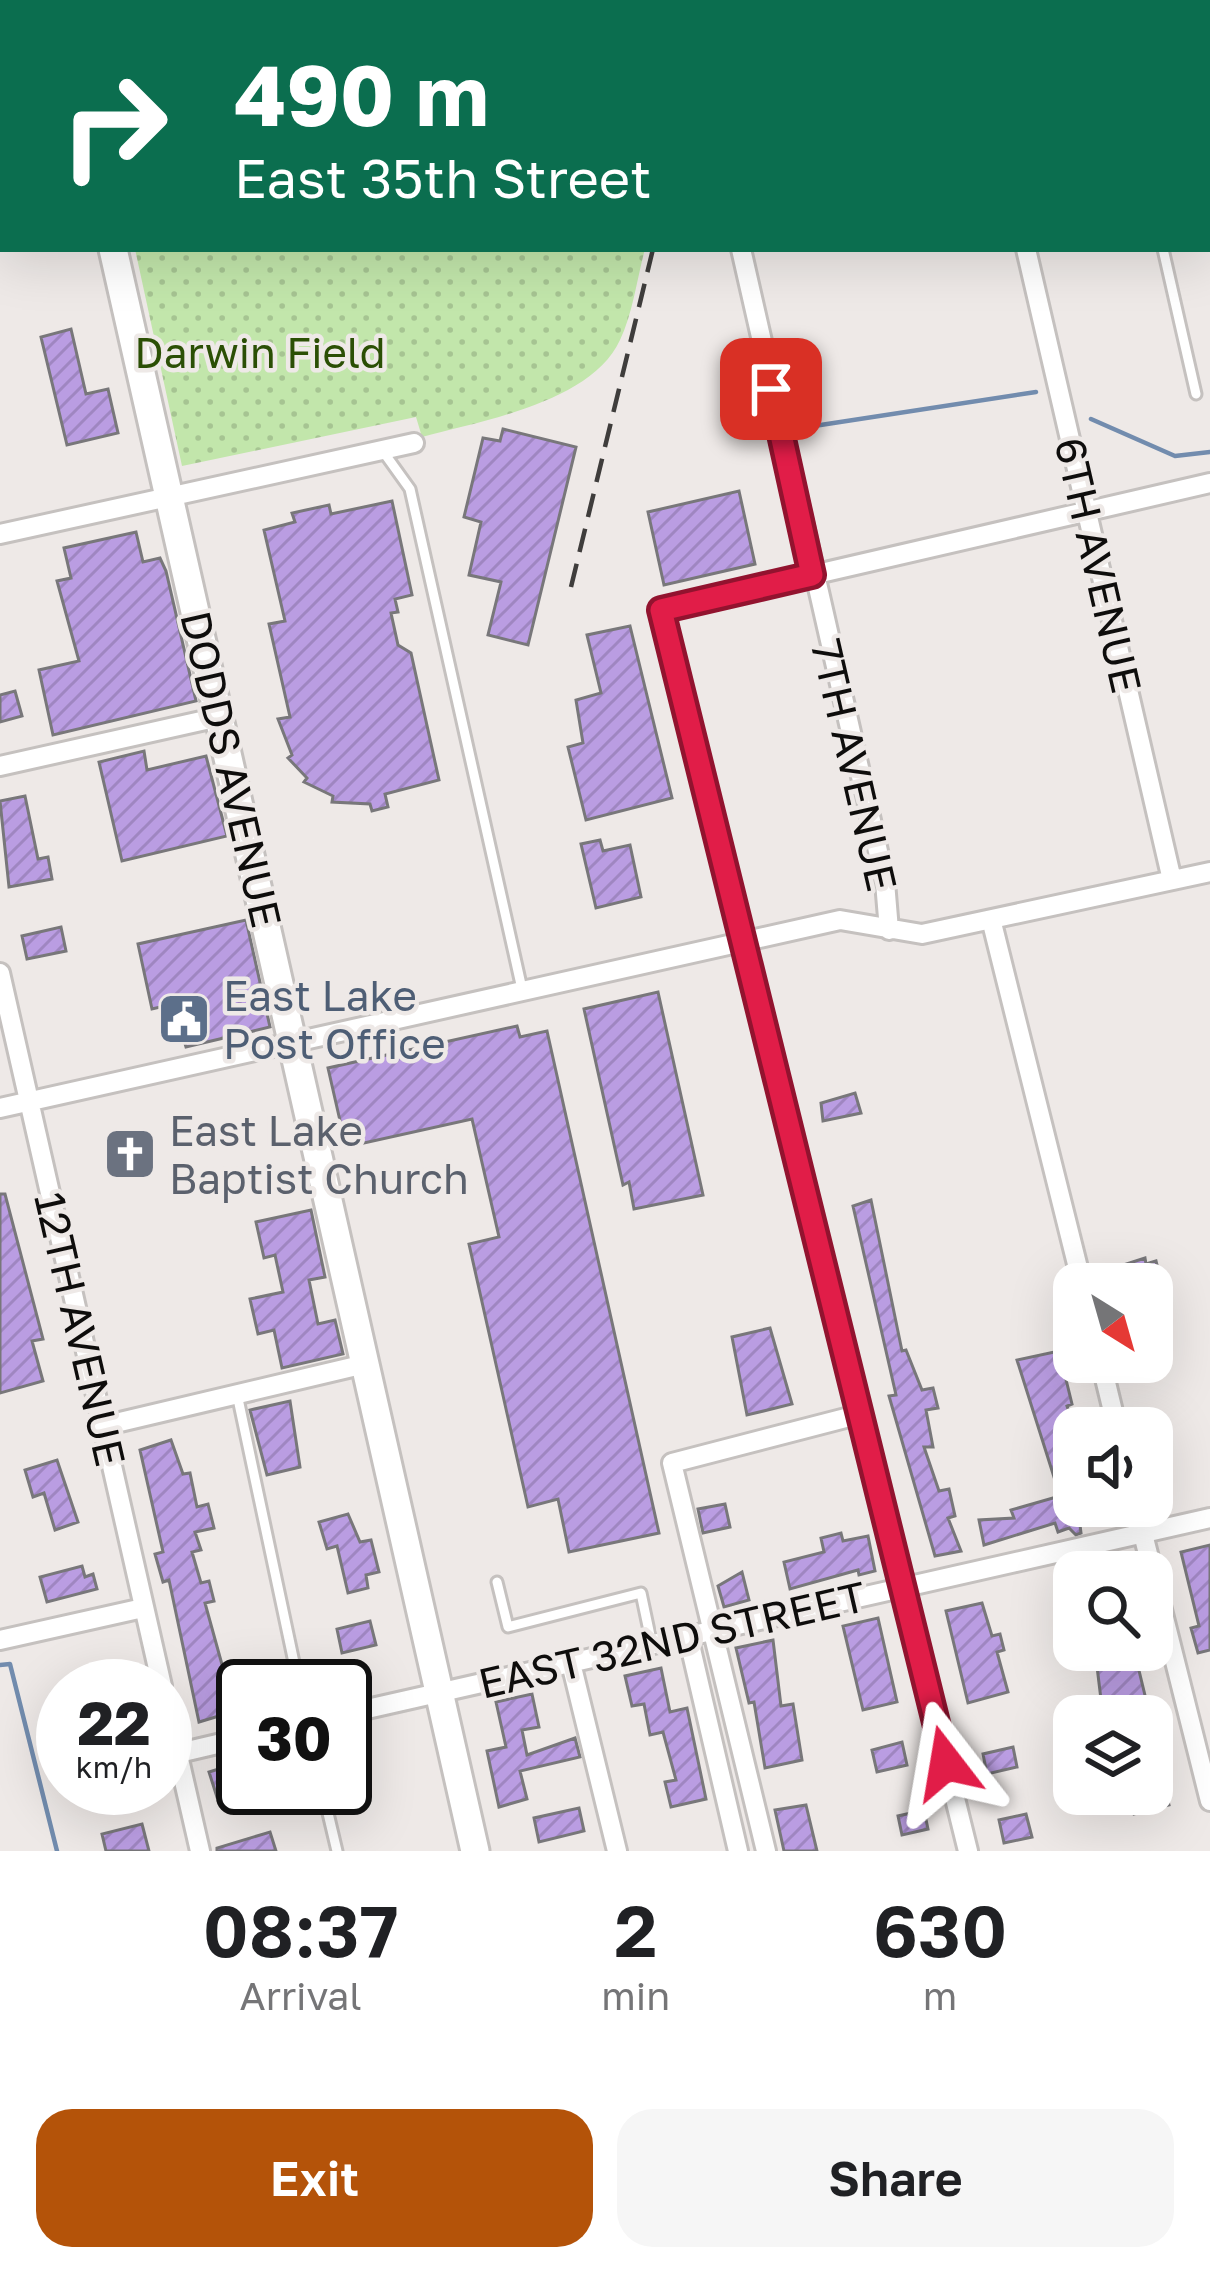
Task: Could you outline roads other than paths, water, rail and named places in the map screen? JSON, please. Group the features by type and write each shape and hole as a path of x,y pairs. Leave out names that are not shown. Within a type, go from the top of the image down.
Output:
{"street":[{"name":"DODDS AVENUE","path":"113,252 475,1851"},
{"name":"7TH AVENUE","path":"742,252 885,882 890,930"},
{"name":"6TH AVENUE","path":"1027,252 1172,880"},
{"path":"0,534 414,443"},
{"path":"968,1851 661,610 1210,483"},
{"path":"0,766 219,717"},
{"path":"0,1108 293,1038 840,920 922,934 992,923 1210,872"},
{"path":"992,923 1077,1263"},
{"name":"12TH AVENUE","path":"0,973 155,1659"},
{"path":"103,1426 365,1364"},
{"path":"766,1851 672,1462 861,1414"},
{"name":"EAST 32ND STREET","path":"372,1708 1210,1518"},
{"path":"1142,1527 1210,1802"},
{"path":"0,1640 143,1608"},
{"path":"688,1636 738,1851"},
{"path":"571,1663 616,1851"},
{"path":"192,1815 200,1851"}],"lane":[{"path":"1164,252 1196,394"},
{"path":"382,450 410,489 522,989"},
{"path":"237,1394 293,1659"},
{"path":"497,1582 508,1627 641,1593 652,1645"},
{"path":"328,1815 337,1851"}],"waterway":[{"path":"801,428 1036,392"},
{"path":"1091,419 1175,456 1210,452"},
{"path":"0,1665 10,1664 57,1851"}],"railway":[{"path":"571,587 652,252"}],"place":[{"name":"East Lake Post Office","path":"184,1019"},
{"name":"East Lake Baptist Church","path":"130,1154"}],"park label":[{"name":"Darwin Field","path":"260,352"}]}
